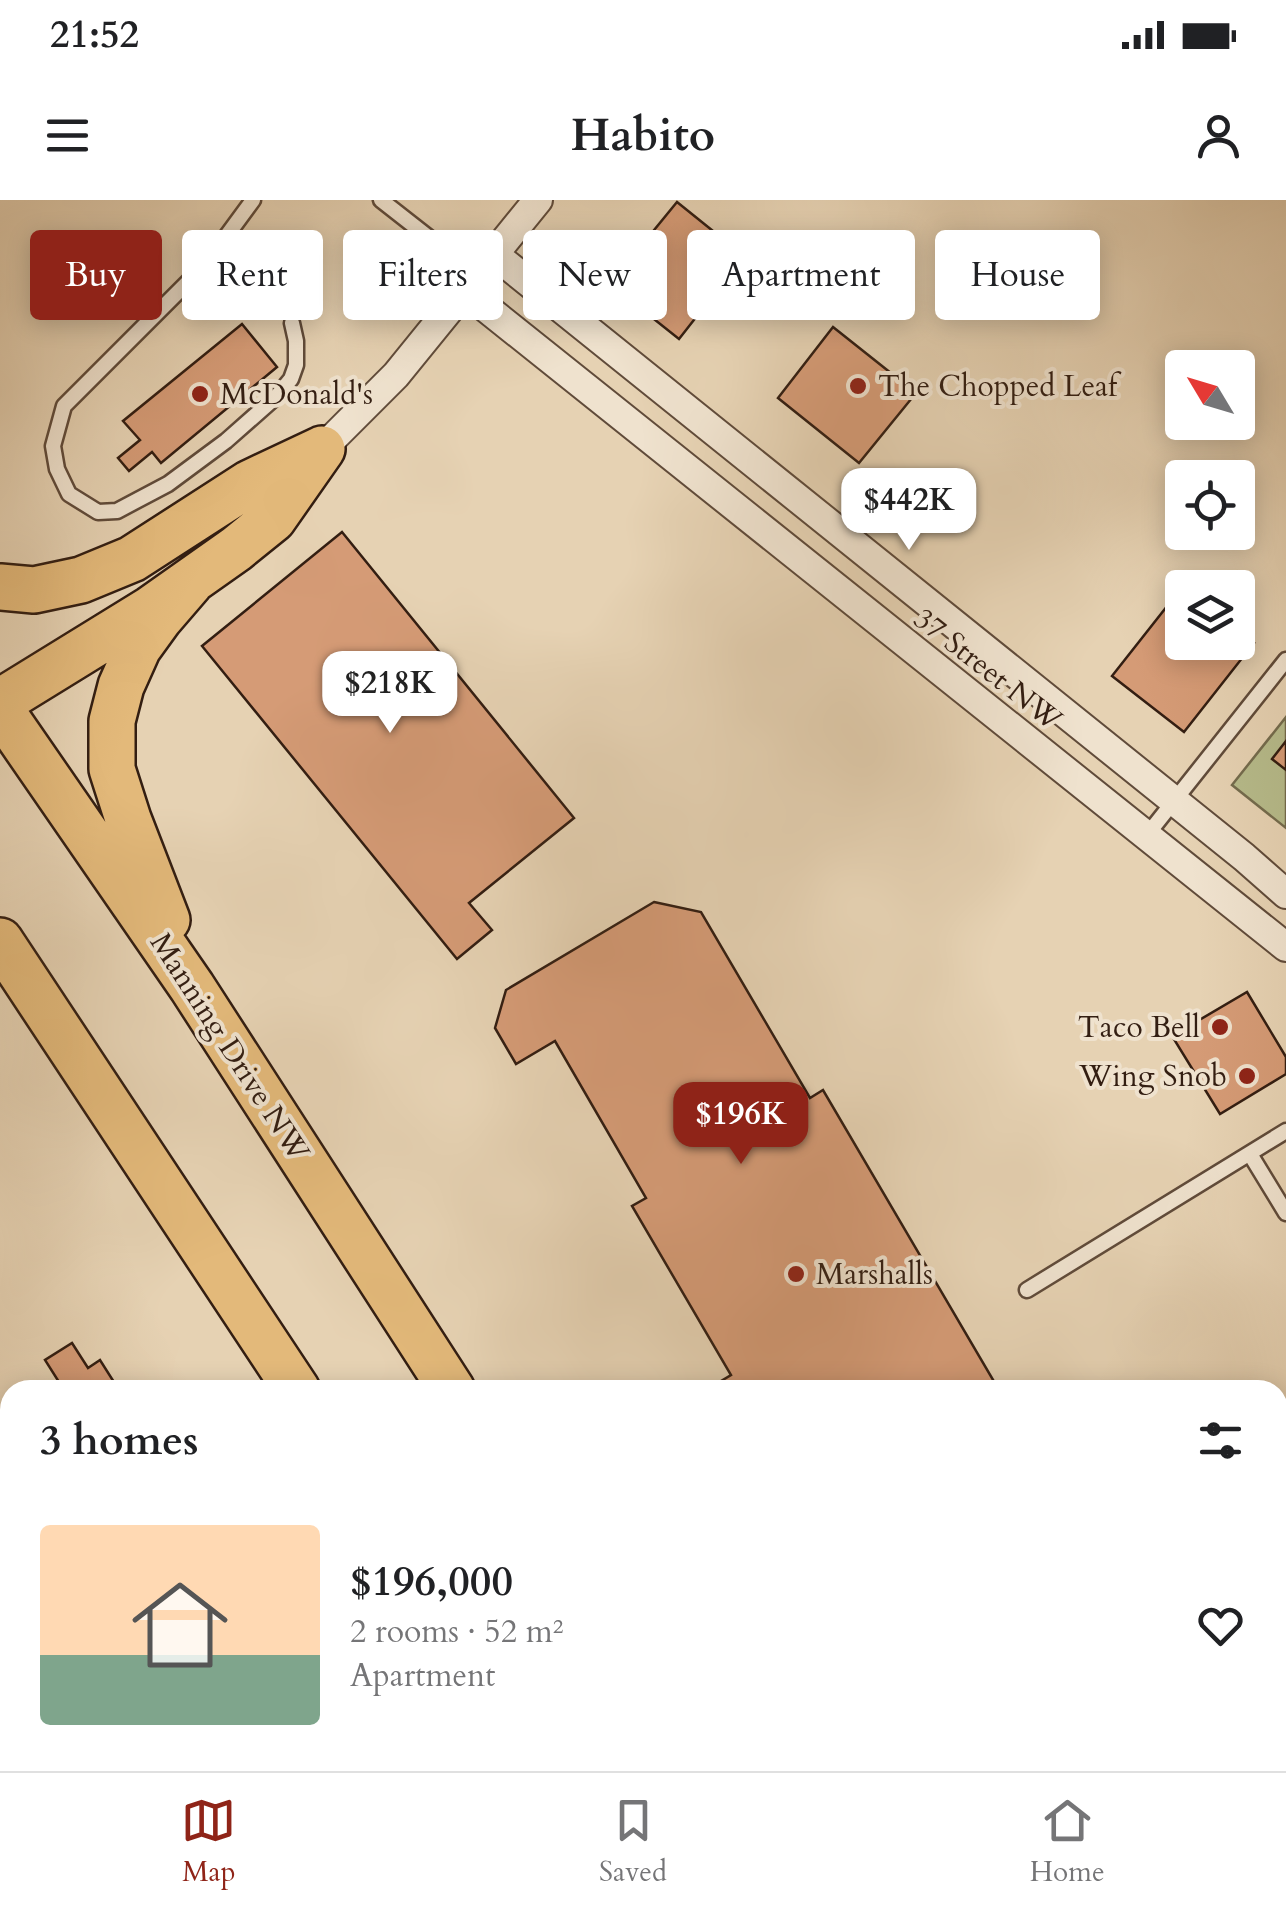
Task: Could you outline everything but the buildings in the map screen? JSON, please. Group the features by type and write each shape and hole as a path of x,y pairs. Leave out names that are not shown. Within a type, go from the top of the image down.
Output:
{"main road":[{"path":"0,705 190,583 273,518 322,449"},
{"path":"0,588 34,590 81,580 132,559 250,483 322,449"},
{"path":"190,583 138,648 121,686 112,721 112,768 192,987"},
{"name":"Manning Drive NW","path":"0,705 192,987 446,1380"},
{"path":"3,946 291,1380"}],"street":[{"path":"503,245 538,200"},
{"name":"37 Street NW","path":"503,261 1286,894"},
{"path":"322,449 396,376 442,320"},
{"name":"37 Street NW","path":"500,320 1286,946"}],"lane":[{"path":"254,200 206,264 64,406 53,446 57,469 69,494 98,512 117,511 168,484 226,441 277,396 290,379 296,364 292,322"},
{"name":"37 Street NW","path":"381,200 419,230"},
{"path":"1147,835 1286,660"},
{"path":"1027,1290 1286,1131"},
{"path":"1250,1154 1286,1212"}],"green space":[{"path":"1286,717 1286,828 1232,785"}],"place":[{"name":"The Chopped Leaf","path":"858,386"},
{"name":"McDonald's","path":"200,394"},
{"name":"Taco Bell","path":"1220,1027"},
{"name":"Wing Snob","path":"1247,1076"},
{"name":"Marshalls","path":"796,1274"}]}
